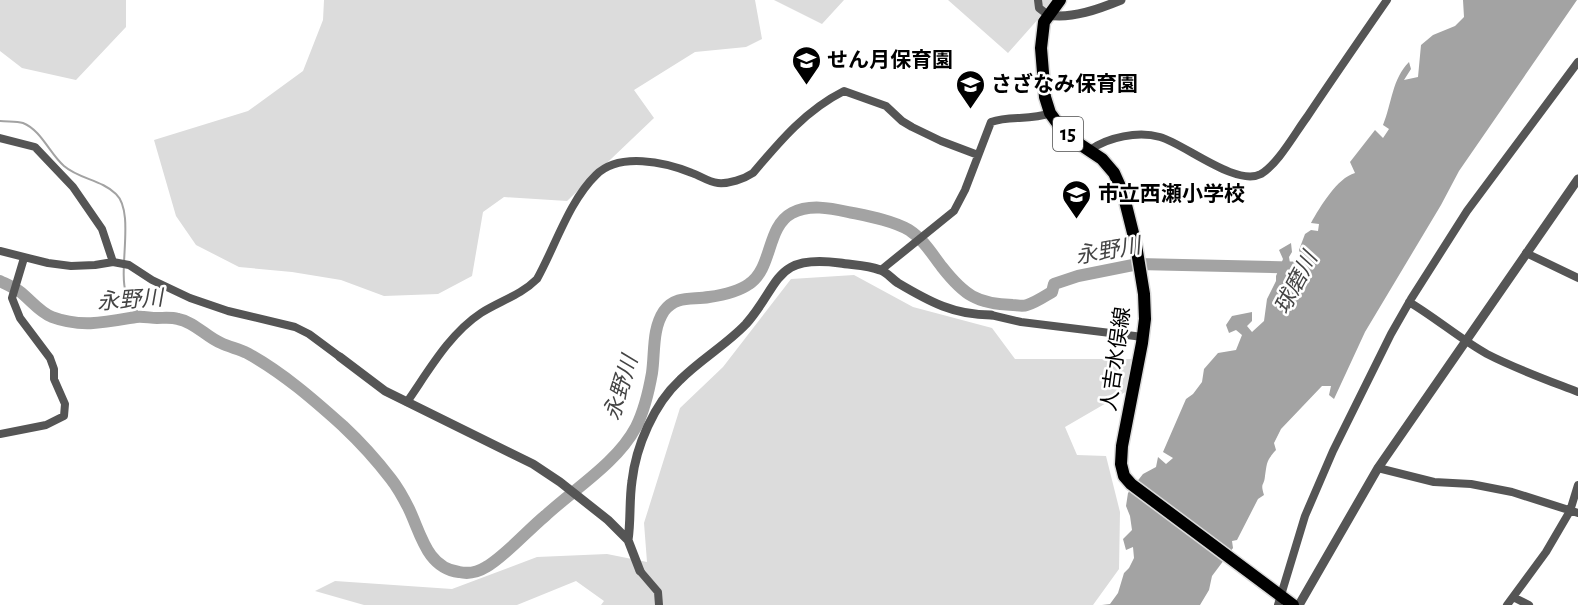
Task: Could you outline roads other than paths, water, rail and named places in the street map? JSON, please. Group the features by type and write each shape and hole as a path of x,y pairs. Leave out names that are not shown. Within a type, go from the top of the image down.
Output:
{"main road":[{"name":"人吉水俣線","path":"1060,0 1044,22 1041,48 1045,97 1050,113 1072,139 1102,159 1114,174 1124,193 1138,255 1145,319 1122,446 1124,476 1131,484 1279,598 1293,605"}],"street":[{"path":"1038,0 1039,8 1048,15 1060,17 1121,0"},
{"path":"1090,150 1099,144 1123,137 1143,135 1160,137 1213,165 1247,176 1262,173 1273,164 1387,0"},
{"path":"1279,598 1305,516 1333,451 1409,302 1467,211 1578,62"},
{"path":"407,402 441,353 463,328 480,314 529,287 537,279 577,199 595,175 606,167 619,162 658,163 720,183 746,177 753,173 808,113 844,91 886,106 912,127 978,155"},
{"path":"881,270 954,211 991,122 999,119 1031,118 1050,113"},
{"path":"0,138 35,147 73,187 102,229 113,262"},
{"path":"1299,605 1378,468 1578,179"},
{"path":"0,251 24,258 71,266 113,262 129,265 166,287 208,304 295,327 309,334 385,391 533,464 581,498 628,540"},
{"path":"1526,253 1578,278"},
{"path":"0,434 46,425 64,416 65,404 54,379 54,369 50,358 37,343 12,298 24,258"},
{"path":"659,605 658,592 640,571 628,540 632,481 635,463 642,444 660,404 678,381 746,324 774,282 785,270 797,263 815,261 881,270 895,281 939,306 956,312 1143,337"},
{"path":"1409,302 1485,353 1578,392"},
{"path":"1378,468 1434,482 1471,484 1512,492 1574,512"},
{"path":"1508,605 1574,512 1578,484"},
{"path":"1513,597 1529,605"}],"water":[{"name":"球磨川","path":"1463,0 1577,0 1459,171 1365,332 1334,399 1329,395 1331,386 1322,386 1281,429 1274,443 1276,450 1267,465 1262,486 1264,495 1258,499 1237,540 1232,541 1233,548 1212,576 1209,590 1200,605 1102,605 1110,604 1118,593 1124,573 1134,558 1133,547 1126,550 1123,539 1132,530 1126,506 1128,493 1143,474 1156,467 1158,457 1166,464 1173,458 1163,452 1186,399 1202,382 1204,369 1218,353 1236,350 1242,335 1236,330 1229,333 1226,325 1232,316 1252,312 1252,321 1247,326 1252,332 1264,321 1267,299 1283,259 1279,250 1291,243 1292,252 1289,257 1291,269 1302,259 1299,250 1305,234 1311,230 1318,231 1319,224 1311,223 1319,209 1342,181 1355,173 1350,162 1375,130 1383,138 1389,129 1383,125 1403,69 1409,62 1411,69 1404,80 1418,77 1421,45 1433,35 1455,26 1464,17"}],"waterway":[{"path":"0,121 20,122 29,126 64,166 110,189 122,202 125,227 124,283 132,305 141,316"},
{"name":"永野川","path":"0,281 19,291 52,317 84,323 139,317 175,318 190,323 216,340 260,361 309,396 355,438 396,486 432,557 448,569 466,573 483,569 493,563 607,464 628,440 639,421 646,400 652,373 657,325 664,311 679,300 725,294 749,284 762,268 773,237 784,219 799,210 805,208 834,209 879,219 909,230 927,247 957,285 972,296 990,303 1025,306 1052,292 1054,284 1078,276 1138,264 1310,268"}],"place":[{"name":"せん月保育園","path":"806,86"},
{"name":"さざなみ保育園","path":"970,110"},
{"name":"市立西瀬小学校","path":"1077,220"}]}
